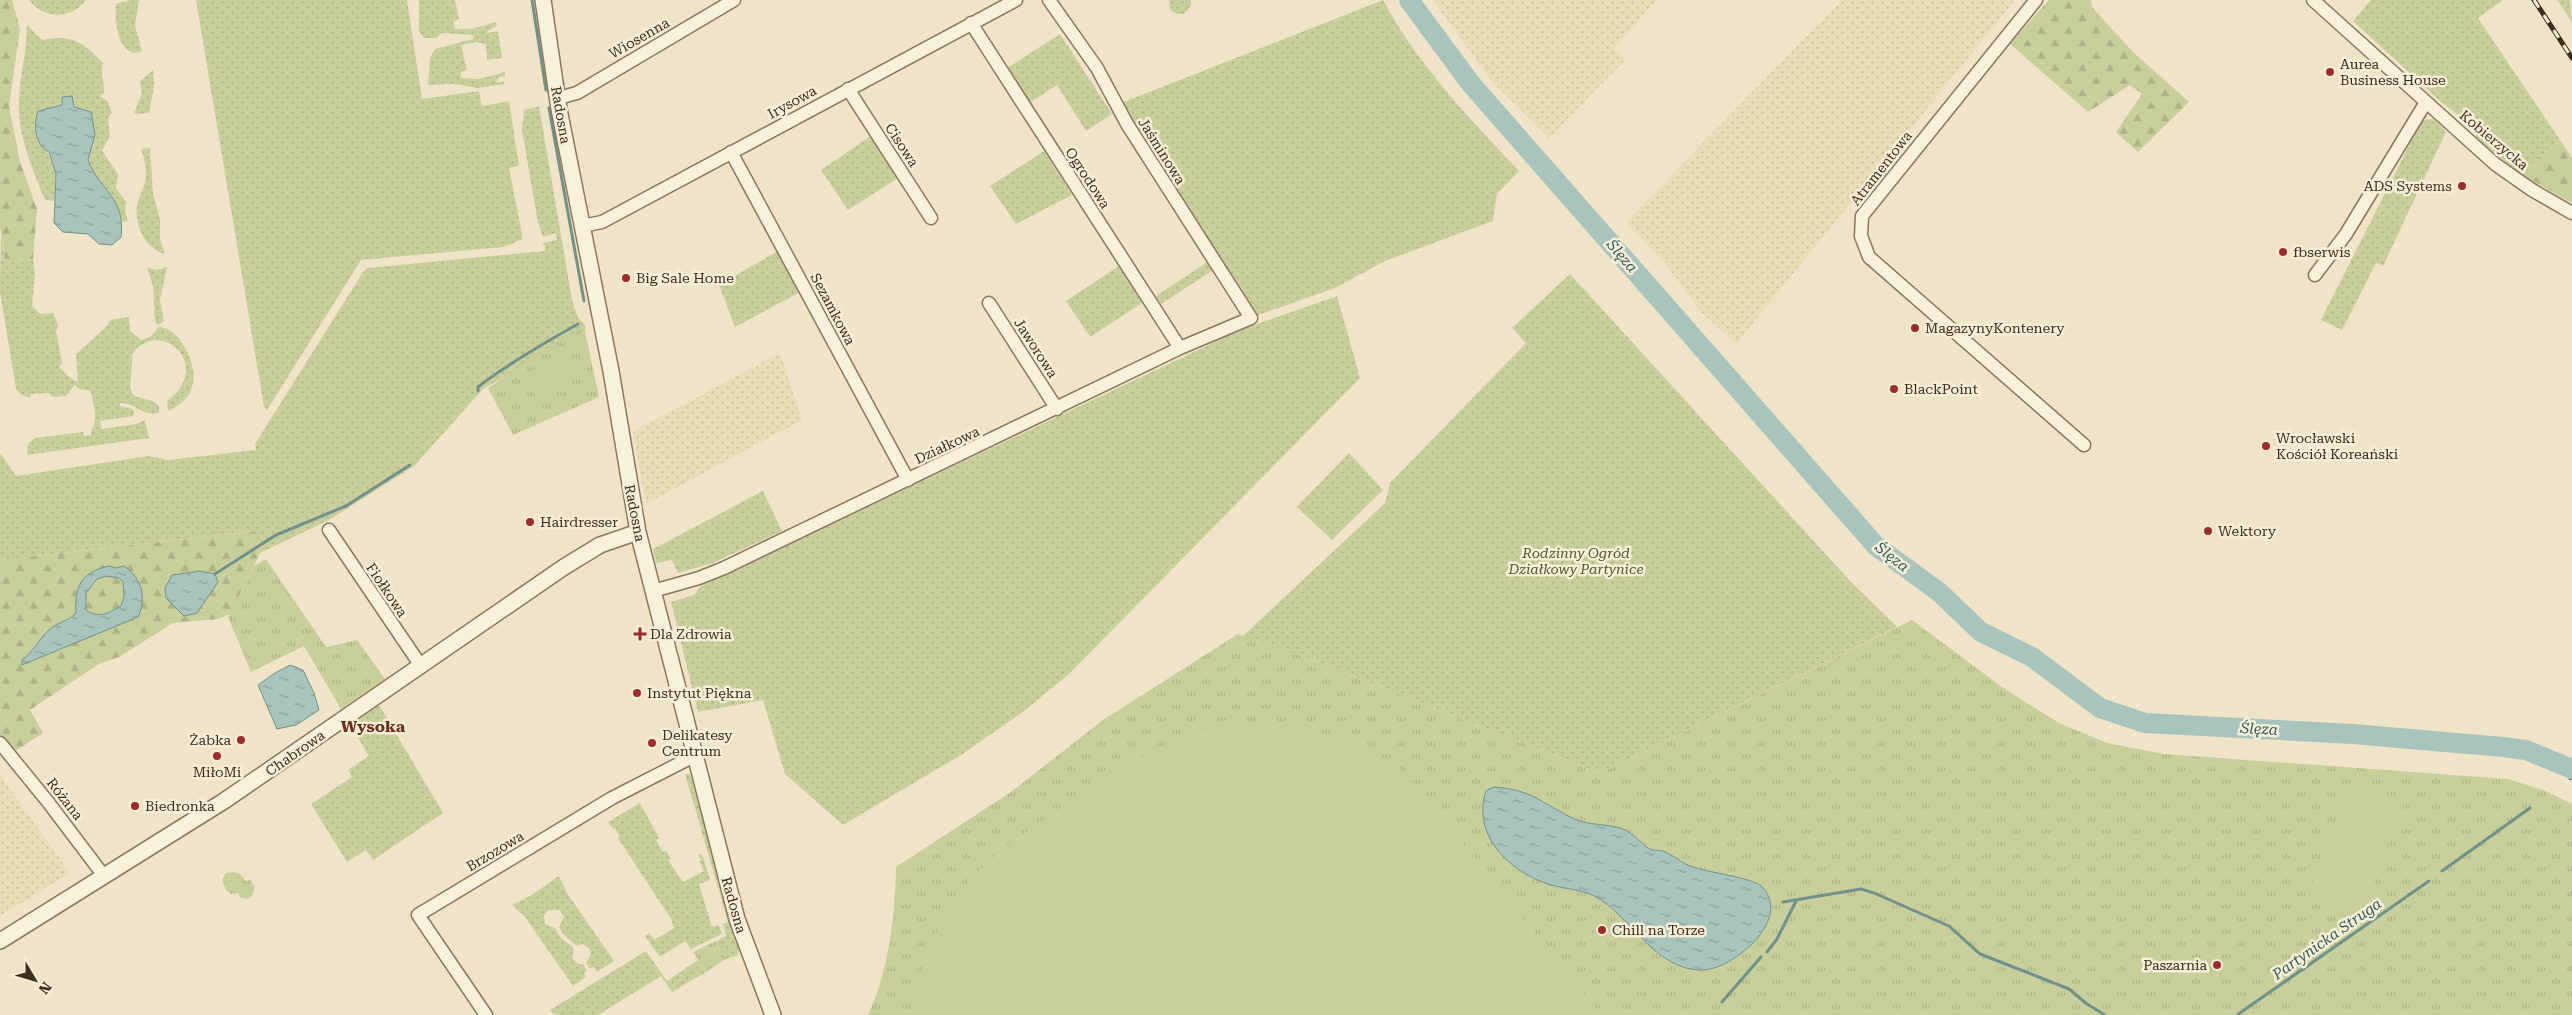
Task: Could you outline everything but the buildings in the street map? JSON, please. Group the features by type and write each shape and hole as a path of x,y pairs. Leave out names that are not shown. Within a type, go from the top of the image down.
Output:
{"street":[{"name":"Radosna","path":"543,0 558,98 611,371 638,532 737,919 773,1015"},
{"name":"Wiosenna","path":"558,98 566,98 577,92 734,0"},
{"name":"Irysowa","path":"582,226 602,222 1016,0"},
{"name":"Jaśminowa","path":"1049,0 1097,68 1127,124 1251,318"},
{"name":"Atramentowa","path":"2036,0 1862,216 1861,236 1869,257 2084,445"},
{"name":"Kobierzycka","path":"2313,0 2495,164 2532,190 2572,213"},
{"name":"Ogrodowa","path":"971,23 1180,348"},
{"name":"Cisowa","path":"848,89 931,218"},
{"path":"2315,275 2346,234 2426,102"},
{"name":"Sezamkowa","path":"731,152 908,480"},
{"name":"Jaworowa","path":"989,303 1057,409"},
{"name":"Działkowa","path":"653,591 699,578 724,568 1180,348 1251,318"},
{"name":"Fiołkowa","path":"330,530 420,666"},
{"name":"Chabrowa","path":"0,941 224,801 564,567 600,545 638,532"},
{"name":"Różana","path":"0,743 104,876"},
{"name":"Brzozowa","path":"486,1015 418,915 612,798 694,756"}],"shaded area":[{"path":"1433,0 1656,0 1614,49 1626,59 1549,138 1493,83"},
{"path":"1842,0 2015,0 1736,344 1702,313 1663,261 1626,222"},
{"path":"780,353 802,420 646,504 633,432"},
{"path":"0,775 70,873 0,916"}],"green space":[{"path":"0,0 12,0 20,29 9,106 20,162 37,209 33,259 11,262 5,259 0,227"},
{"path":"29,0 86,0 73,11 58,15 42,11"},
{"path":"130,0 139,0 135,26 142,51 134,52 128,50 119,37 116,4"},
{"path":"196,0 407,0 422,99 479,91 482,106 509,101 519,166 509,168 523,239 503,247 361,260 267,410 264,407"},
{"path":"419,0 455,0 459,19 453,22 455,29 471,29 496,22 497,26 487,31 489,33 498,31 502,58 487,60 486,44 476,42 461,45 467,70 461,72 461,78 479,79 505,72 505,76 499,77 496,82 504,82 505,84 477,88 455,84 428,85 430,58 435,49 473,39 474,35 442,33 436,38 424,38 419,31"},
{"path":"1169,0 1191,0 1191,6 1184,14 1177,14 1170,10"},
{"path":"1383,0 1428,69 1463,111 1519,171 1497,194 1493,221 1385,261 1335,288 1255,316 1121,103"},
{"path":"2049,0 2091,0 2092,7 2133,52 2189,102 2138,152 2116,132 2142,94 2130,85 2088,112 2010,44"},
{"path":"2371,0 2503,0 2478,18 2560,140 2520,174 2479,140 2464,119 2440,101 2353,21"},
{"path":"2570,0 2572,22 2558,1"},
{"path":"27,25 42,40 62,38 76,41 103,63 104,92 100,96 108,102 112,113 108,118 110,136 102,151 118,174 116,188 126,202 125,210 128,221 122,222 112,197 92,170 88,155 94,137 92,119 74,107 71,96 62,105 38,111 36,119 39,135 54,166 57,177 54,201 45,200 26,151 20,125 20,90"},
{"path":"1060,34 1112,114 1086,131 1057,85 1029,103 1007,68"},
{"path":"153,70 154,86 149,113 134,114 142,93 140,81"},
{"path":"539,106 572,300 578,318 586,326 585,330 483,389 414,466 329,520 260,553 254,531 0,560 0,453 16,476 149,456 168,460 256,450 255,444 363,272 368,268 545,251 545,246 542,243 557,240 556,233 543,237 538,223 522,130 524,110"},
{"path":"2434,119 2446,132 2383,266 2376,263 2342,330 2321,320 2422,120"},
{"path":"871,136 898,178 848,210 821,170"},
{"path":"2560,140 2572,158 2572,203 2520,174"},
{"path":"150,148 153,194 160,219 160,239 165,254 146,241 139,228 138,221 137,205 146,175 141,149"},
{"path":"1044,151 1072,195 1016,224 990,186"},
{"path":"1,233 5,259 11,262 33,259 35,274 32,306 40,314 53,313 58,325 56,331 62,362 59,367 70,378 78,382 76,354 107,326 110,320 129,317 130,331 141,340 150,337 159,327 167,329 180,340 190,357 194,375 192,388 184,400 168,411 167,401 180,387 186,373 184,360 178,350 168,343 156,340 144,344 132,354 131,391 139,398 156,403 159,406 159,413 147,413 131,405 120,403 120,406 132,409 134,412 133,416 100,421 102,429 136,424 145,420 149,438 27,455 28,444 35,438 83,432 84,436 91,435 95,421 95,412 91,391 79,389 75,385 66,396 53,397 48,393 31,394 30,398 22,395 16,389 0,292"},
{"path":"778,251 800,292 735,327 719,285"},
{"path":"1209,261 1215,269 1161,304 1156,296"},
{"path":"1119,266 1142,303 1090,337 1066,301"},
{"path":"167,267 160,300 164,321 158,325 155,322 153,286 147,268 157,270"},
{"name":"Rodzinny Ogród Działkowy Partynice","path":"1570,274 1851,582 1897,627 1600,773 1310,659 1243,636 1385,503 1390,483 1526,343 1512,328"},
{"path":"1337,296 1360,378 1068,675 1020,714 961,755 843,825 785,774 763,700 698,712 671,602 694,595 701,586 1240,330"},
{"path":"584,327 599,397 513,435 488,388 536,355"},
{"path":"563,351 578,375 538,400 522,377"},
{"path":"1349,453 1383,490 1332,540 1297,507"},
{"path":"763,491 782,531 713,563 678,573 672,560 656,563 653,549"},
{"path":"255,531 260,553 230,614 218,619 173,623 119,657 99,664 30,710 43,733 14,752 0,735 0,560"},
{"path":"266,559 326,647 357,640 385,679 341,709 304,646 251,672 228,617 254,566"},
{"path":"1912,620 2002,687 2059,723 2107,743 2164,754 2508,779 2546,791 2572,804 2572,1015 868,1015 881,980 890,942 896,867 1011,792 1103,720 1238,634 1310,659 1600,773"},
{"path":"379,705 443,813 373,860 366,850 347,862 311,804 352,777 348,770 369,756 350,725"},
{"path":"1242,722 1320,733 1376,754 1397,768 1421,791 1601,1015 915,1015 920,981 937,931 965,886 985,864 1031,828 1135,761 1186,736"},
{"path":"685,774 690,774 740,948 738,955 726,959 716,941 726,936 723,924 728,922"},
{"path":"2352,781 2405,801 2361,916 2307,896"},
{"path":"640,803 659,838 656,840 663,852 666,851 671,859 668,860 683,882 704,871 698,855 702,854 710,880 699,884 712,927 719,925 722,934 691,949 685,941 660,957 645,936 649,933 654,940 674,928 671,919 618,838 620,837 615,828 613,829 608,822"},
{"path":"226,873 240,874 246,881 250,880 255,887 252,896 248,899 241,898 238,893 231,894 226,890 222,880"},
{"path":"559,876 567,893 614,961 597,972 594,967 590,969 586,963 591,954 589,948 582,944 577,946 563,934 559,927 564,917 560,910 548,910 544,916 545,924 555,928 560,937 574,948 572,958 578,964 583,964 587,971 584,973 586,977 573,986 525,917 512,905 530,896"},
{"path":"716,941 726,959 706,972 693,952"},
{"path":"646,951 667,981 698,960 706,972 672,992 661,976 598,1015 555,1015 550,1010"}],"water":[{"path":"72,96 74,107 91,112 95,134 88,160 93,171 116,203 120,213 122,224 121,237 112,245 99,244 88,234 63,232 54,223 56,174 49,152 44,149 38,140 36,116 38,111 62,105 62,97"},
{"path":"109,566 116,568 124,566 135,576 139,582 142,596 141,610 138,617 22,665 22,660 49,630 76,613 78,588 86,576","holes":["106,576 119,578 123,582 124,597 121,606 108,613 99,615 86,610 86,593 97,579"]},
{"path":"200,571 215,574 218,582 197,613 184,616 166,598 165,588 172,575"},
{"path":"290,665 303,670 314,693 319,710 296,725 277,729 258,685"},
{"path":"1494,787 1519,791 1577,820 1625,830 1648,848 1663,851 1689,866 1756,883 1761,886 1769,899 1770,913 1765,927 1743,952 1728,962 1714,968 1701,970 1685,968 1671,962 1646,943 1613,909 1595,896 1551,885 1522,872 1509,862 1489,837 1484,823 1483,807 1486,791"}],"waterway":[{"path":"532,0 546,90"},
{"name":"Ślęza","path":"1409,0 1471,84 1876,546 1939,592 1981,632 2032,657 2100,708 2145,723 2353,734 2503,747 2526,750 2572,769"},
{"path":"549,108 584,301"},
{"path":"478,391 478,387 502,370 578,324"},
{"path":"215,574 276,535 346,506 410,465"},
{"name":"Partynicka Struga","path":"2442,871 2530,808"},
{"name":"Partynicka Struga","path":"2237,1015 2429,881"},
{"name":"Partynicka Struga","path":"1783,902 1861,889 1874,893 1949,926 1980,954 2069,989 2087,1004 2105,1015"},
{"name":"Partynicka Struga","path":"1767,952 1777,939 1796,901"},
{"name":"Partynicka Struga","path":"1722,1002 1761,957"}],"railway":[{"path":"2534,0 2572,58"}],"place":[{"name":"Aurea Business House","path":"2330,72"},
{"name":"ADS Systems","path":"2462,186"},
{"name":"fbserwis","path":"2283,252"},
{"name":"Big Sale Home","path":"626,278"},
{"name":"MagazynyKontenery","path":"1915,328"},
{"name":"BlackPoint","path":"1894,389"},
{"name":"Wrocławski Kościół Koreański","path":"2266,446"},
{"name":"Hairdresser","path":"530,522"},
{"name":"Wektory","path":"2208,531"},
{"name":"Dla Zdrowia","path":"640,634"},
{"name":"Instytut Piękna","path":"637,693"},
{"name":"Żabka","path":"241,740"},
{"name":"Delikatesy Centrum","path":"652,743"},
{"name":"MiłoMi","path":"217,756"},
{"name":"Biedronka","path":"135,806"},
{"name":"Chill na Torze","path":"1602,930"},
{"name":"Paszarnia","path":"2217,965"}],"district":[{"name":"Wysoka","path":"373,726"}]}
